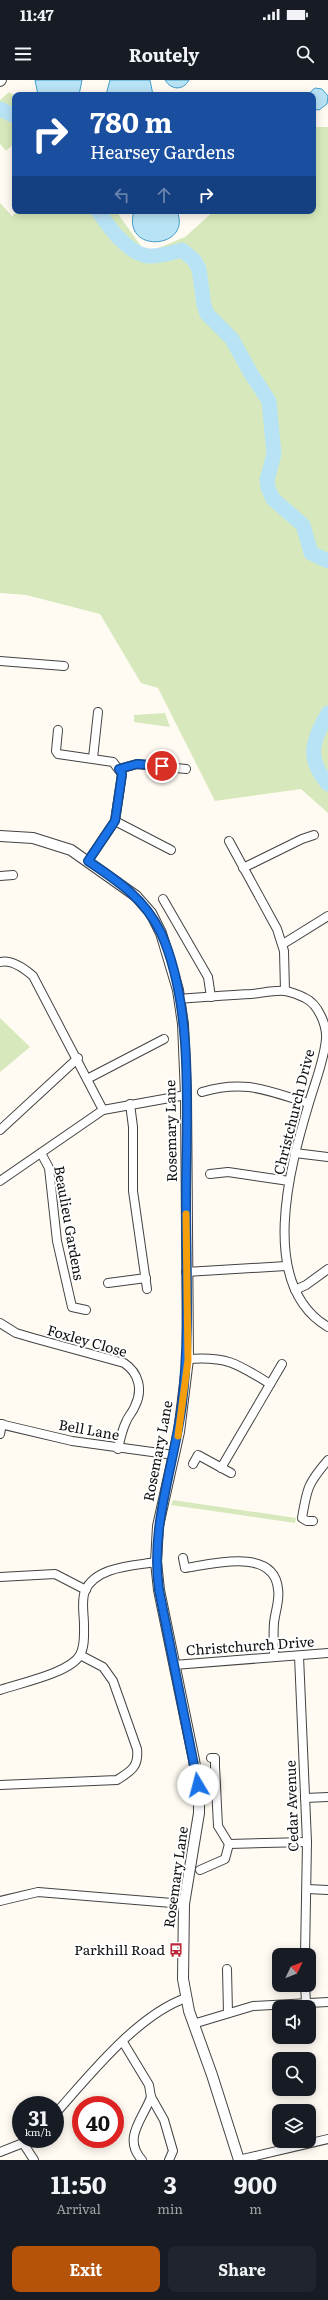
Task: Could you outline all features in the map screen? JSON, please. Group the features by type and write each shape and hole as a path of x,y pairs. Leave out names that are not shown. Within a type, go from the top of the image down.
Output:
{"street":[{"path":"0,661 64,666"},
{"path":"93,758 98,712"},
{"path":"58,730 56,751 58,754 84,759 93,758 113,762 122,774 115,821 88,861"},
{"path":"119,769 137,764 186,769"},
{"path":"115,821 171,850"},
{"path":"244,868 302,839 314,835"},
{"name":"Rosemary Lane","path":"0,836 33,838 53,843 88,861 136,896 151,913 161,933 171,962 179,999 183,1030 186,1095 186,1272 188,1360 174,1455 158,1526 156,1562 159,1590 194,1760 199,1802 184,1904 181,1961 186,1998 193,2024 212,2075 238,2160"},
{"path":"229,841 277,929 282,944 286,991"},
{"path":"0,876 13,875"},
{"path":"163,899 208,977 211,997"},
{"path":"282,944 328,916"},
{"path":"0,962 4,961 22,966 33,976 78,1058 104,1110"},
{"name":"Christchurch Drive","path":"179,999 286,991 306,998 322,1016 326,1037 325,1061 308,1103 295,1153 289,1181 285,1227 286,1266 295,1290 305,1308 328,1328"},
{"path":"88,1078 164,1039"},
{"path":"0,1130 78,1058"},
{"path":"202,1092 223,1086 246,1086 308,1103"},
{"name":"Beaulieu Gardens","path":"0,1181 104,1110 130,1104 186,1095"},
{"path":"130,1104 133,1127 133,1191 147,1289"},
{"name":"Beaulieu Gardens","path":"41,1153 49,1168 57,1241 72,1307 86,1310"},
{"path":"295,1153 328,1157"},
{"path":"210,1174 228,1172 289,1181"},
{"path":"186,1272 286,1266"},
{"path":"295,1290 306,1285 328,1269"},
{"name":"Beaulieu Gardens","path":"108,1283 146,1278"},
{"name":"Foxley Close","path":"0,1323 22,1335 124,1363 133,1369 138,1380 139,1395 135,1406 126,1421 118,1449"},
{"path":"188,1360 222,1359 238,1364 270,1384"},
{"path":"221,1468 282,1364"},
{"path":"0,1434 1,1424"},
{"name":"Bell Lane","path":"1,1424 72,1441 118,1449 174,1455"},
{"path":"193,1464 198,1455 231,1474"},
{"path":"313,1521 307,1521 302,1518 307,1488 311,1479 328,1460"},
{"path":"183,1558 185,1568 244,1560 257,1562 267,1568 276,1579 279,1590 274,1623 274,1657"},
{"path":"0,1690 67,1667 80,1655 84,1640 83,1598 86,1590 95,1579 105,1572 156,1562"},
{"path":"0,1577 55,1574 86,1590"},
{"name":"Christchurch Drive","path":"174,1665 328,1653"},
{"path":"0,1785 117,1780 130,1772 138,1760 137,1749 113,1681 103,1667 80,1655"},
{"name":"Cedar Avenue","path":"299,1656 307,1842 305,1948"},
{"path":"200,1870 225,1859 229,1844 218,1826 216,1766 215,1758 210,1758"},
{"path":"305,1798 328,1797"},
{"path":"229,1844 307,1842"},
{"path":"307,1889 328,1890"},
{"path":"0,1901 38,1892 184,1904"},
{"path":"227,1969 228,2013"},
{"path":"64,2104 123,2042 168,2004 186,1998"},
{"path":"316,2002 328,2002"},
{"path":"193,2024 253,2006 272,2005"},
{"path":"123,2042 149,2086 151,2097 164,2120 173,2151 169,2160"},
{"path":"142,2160 135,2151 133,2140 135,2128 151,2097"},
{"path":"238,2160 328,2139"},
{"path":"0,2152 12,2147"},
{"path":"29,2148 34,2160"}],"green space":[{"path":"9,92 12,94 12,146 6,151 0,144 0,100"},
{"path":"316,127 328,127 328,813 301,789 215,801 158,688 141,683 100,614 26,595 0,593 0,203 12,216 14,214 118,214 146,253 185,237 211,214 316,214"},
{"path":"165,713 170,727 134,722 134,715"},
{"path":"0,1018 30,1047 0,1072"},
{"path":"173,1500 296,1518 295,1523 171,1505"}],"water":[{"path":"35,80 82,80 80,92 37,92"},
{"path":"110,80 150,80 152,92 107,92"},
{"path":"165,80 189,80 184,86 177,88 170,86"},
{"path":"315,88 322,89 328,96 327,104 319,110 316,110 316,92 310,92"},
{"path":"134,214 177,214 179,224 175,233 167,239 157,242 146,240 137,235 133,225"}],"waterway":[{"path":"0,109 12,115"},
{"path":"100,214 119,238 126,245 140,254 156,256 182,250 194,260 199,269 204,305 207,314 232,339 250,372 269,401 274,454 267,480 268,488 273,499 303,525 311,553 328,561"},
{"path":"328,713 318,732 314,749 316,765 328,784"}],"slow traffic":[{"path":"178,1436 188,1360 186,1214"}],"place":[{"name":"Parkhill Road","path":"176,1950"}],"route":[{"path":"162,766 137,764 119,769 122,774 118,811 115,821 88,861 121,883 136,896 151,913 161,933 171,962 178,990 183,1024 186,1095 186,1301 188,1360 179,1432 158,1526 156,1562 166,1629 198,1785"}]}
